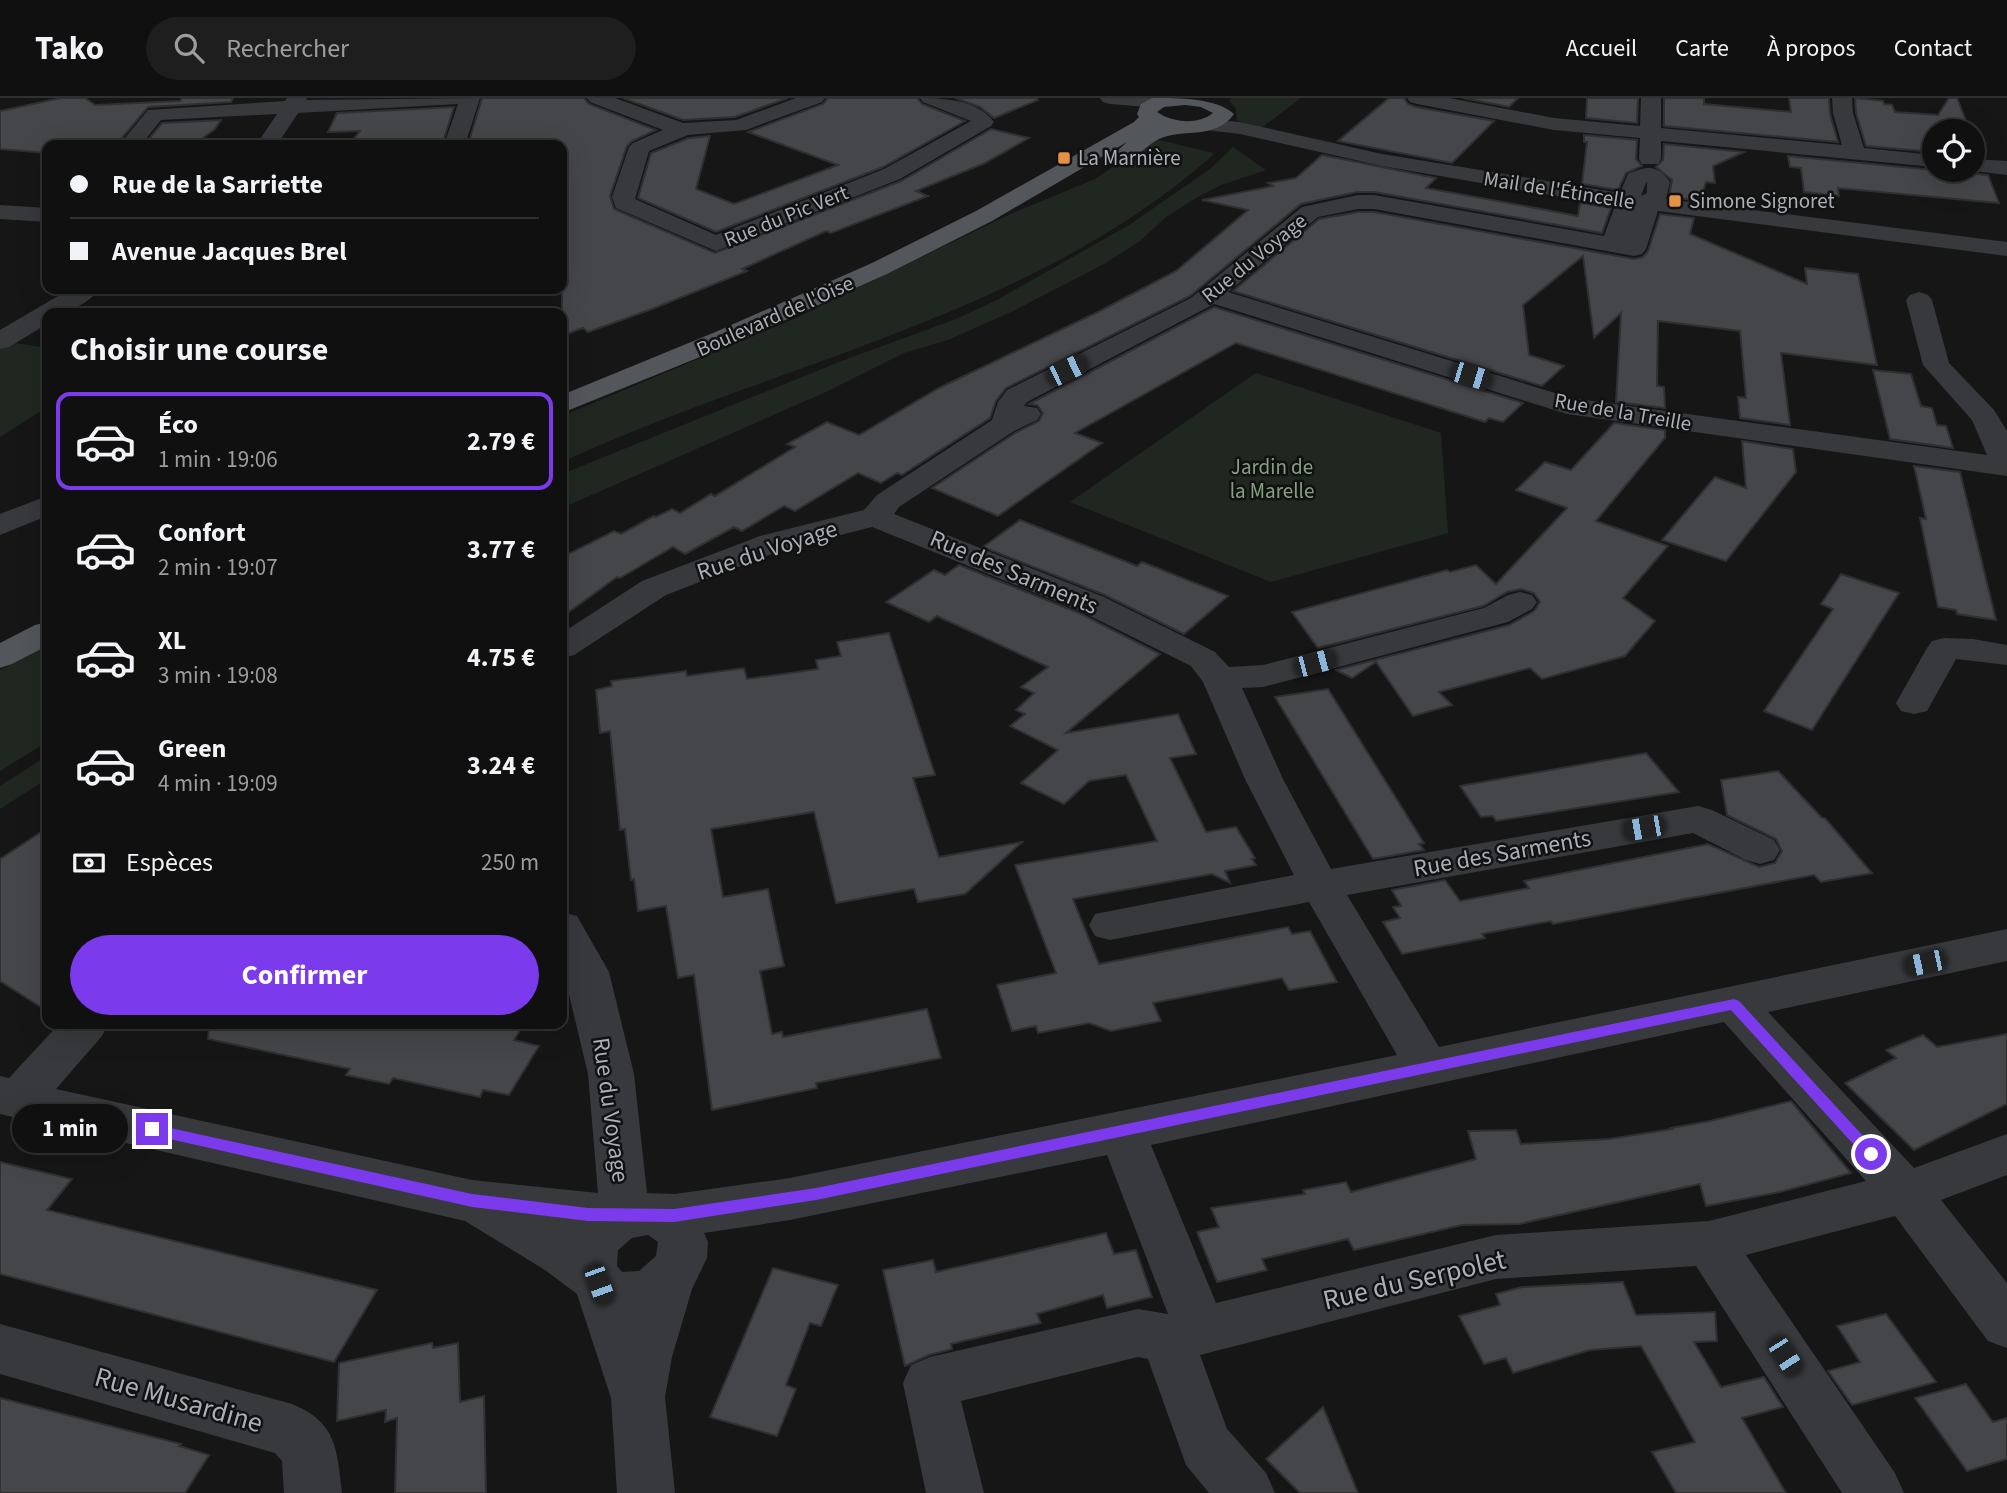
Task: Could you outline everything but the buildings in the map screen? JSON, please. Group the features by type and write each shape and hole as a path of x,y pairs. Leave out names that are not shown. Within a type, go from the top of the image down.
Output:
{"main road":[{"path":"1164,106 1225,112"},
{"path":"1164,106 1193,126"},
{"name":"Boulevard de l'Oise","path":"567,403 811,301 983,216 1141,126 1164,106"},
{"name":"Boulevard de l'Oise","path":"983,216 1089,177 1151,135 1193,126"},
{"path":"0,657 42,635"}],"street":[{"path":"133,140 152,106 461,98"},
{"path":"457,140 470,98"},
{"name":"Rue du Pic Vert","path":"597,98 681,130"},
{"name":"Rue du Pic Vert","path":"816,98 739,126 681,130 638,148 622,197 624,203 716,244 892,174 984,122 977,115 931,98"},
{"path":"1418,98 1554,124 1922,160"},
{"path":"1651,98 1651,134"},
{"path":"1842,98 1843,113 1855,153"},
{"path":"1116,99 1164,106"},
{"path":"270,140 295,102"},
{"name":"Mail de l'Étincelle","path":"1193,126 1225,112 1382,160 1639,203 2007,249"},
{"name":"Rue du Voyage","path":"567,645 654,588 771,543 875,517 888,501 1004,425 1036,409 1036,387 1179,315 1211,295 1310,212 1357,202 1374,202 1624,247 1639,203 1658,194 1660,182 1650,173 1651,134"},
{"path":"1985,166 2007,168"},
{"path":"0,212 42,215"},
{"path":"55,308 79,294"},
{"name":"Rue de la Treille","path":"1211,295 1567,406 2007,467 1995,435 1984,416 1936,365 1919,300"},
{"path":"0,341 42,316"},
{"path":"0,526 42,507"},
{"name":"Rue des Sarments","path":"875,517 1092,604 1203,659 1220,679 1240,732 1321,885 1427,1066"},
{"path":"1220,679 1263,676 1496,615 1520,602"},
{"path":"1914,703 1944,648 1973,649 2007,656"},
{"name":"Rue des Sarments","path":"1110,925 1698,818 1760,850"},
{"name":"Rue du Voyage","path":"567,936 587,972 640,1216"},
{"path":"638,1398 595,1279 591,1247 611,1224 640,1216 674,1216 790,1199 1122,1132 2007,945"},
{"path":"1734,1004 1906,1192 2007,1324"},
{"path":"7,1100 81,1029"},
{"path":"7,1100 472,1200 667,1220 677,1228 683,1240 683,1254 645,1357 638,1398 646,1493"},
{"path":"1122,1132 1184,1335 1206,1446 1246,1493"},
{"name":"Rue du Serpolet","path":"954,1493 930,1383 1138,1333 1184,1335 1496,1256 1709,1243 1906,1192 2007,1154"},
{"path":"472,1200 595,1279 610,1292 625,1295 656,1289 730,1228 790,1199"},
{"path":"1709,1243 1875,1493"},
{"name":"Rue Musardine","path":"0,1349 292,1432 309,1450 313,1493"}],"green space":[{"path":"1301,98 1260,129 1237,120 1236,109 1229,100"},
{"path":"1155,139 1213,153 1140,211 1064,258 983,297 899,332 644,427 567,460 567,414 796,318 1008,215 1095,179"},
{"path":"1233,147 1266,170 1221,185 1196,198 1166,217 1140,241 1104,264 1011,312 948,340 904,353 826,392 567,506 567,472 844,360 956,319 997,300 1129,225 1210,169"},
{"path":"8,342 42,347 42,410 0,437 0,346"},
{"name":"Jardin de la Marelle","path":"1256,373 1441,433 1448,533 1271,582 1070,502"},
{"path":"42,649 42,745 0,771 0,670"},
{"path":"42,759 42,782 0,809 0,786"}],"place":[{"name":"La Marnière","path":"1064,158"},
{"name":"Simone Signoret","path":"1675,201"}],"route":[{"path":"152,1129 472,1200 625,1217 640,1213 674,1216 816,1194 1734,1004 1871,1154"}]}
